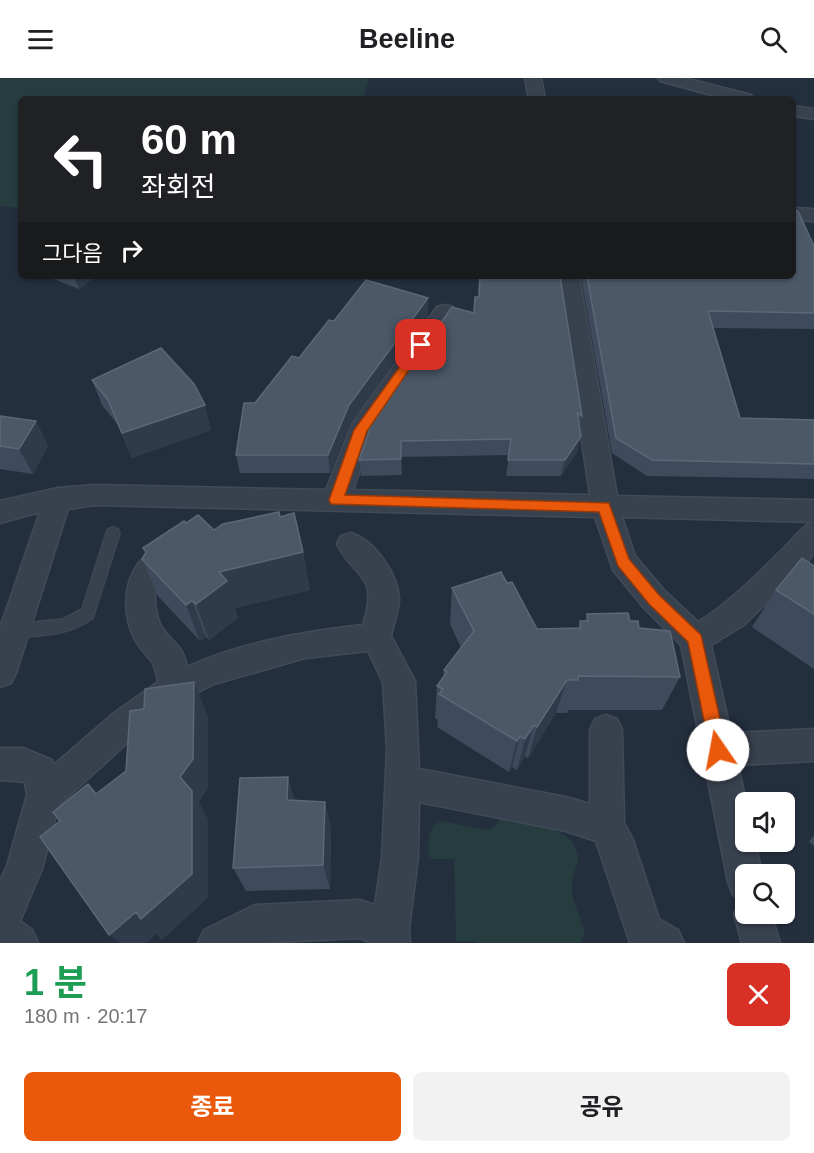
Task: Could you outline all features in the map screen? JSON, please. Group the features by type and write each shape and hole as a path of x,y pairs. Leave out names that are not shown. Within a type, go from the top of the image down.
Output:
{"street":[{"path":"533,78 536,96"},
{"path":"666,78 734,96"},
{"path":"796,111 814,114"},
{"path":"796,214 814,215"},
{"path":"568,279 604,507 623,562 654,599 695,639 742,864"},
{"path":"336,500 361,430 445,312"},
{"path":"0,512 58,498 122,495 814,511"},
{"path":"0,673 58,498"},
{"path":"695,639 734,616 799,552 814,533"},
{"path":"175,688 169,655 147,634 140,601 145,574 158,562 197,542"},
{"path":"217,943 255,924 360,918 391,936 400,857 403,749 399,681 376,637 377,622 384,601 380,575 351,544"},
{"path":"44,795 124,724 175,688 208,672 305,645 376,637"},
{"path":"606,730 607,827 615,840 644,932 665,943"},
{"path":"718,750 814,745"},
{"path":"0,764 23,764 40,772 44,795 24,869 0,924"},
{"path":"402,782 566,813 607,827"},
{"path":"755,924 760,943"},
{"path":"0,930 19,943"}],"lane":[{"path":"14,631 67,626 79,621 88,613 113,533"}],"green space":[{"path":"0,78 369,78 364,96 18,96 18,208 0,206"},
{"path":"499,819 535,823 548,827 569,839 576,849 578,860 572,880 572,893 585,932 580,943 456,941 454,859 429,859 430,833 432,828 441,821 488,830 497,824"}],"building":[{"path":"796,211 798,211 814,246 814,313 708,311 740,418 814,420 814,464 652,460 616,438 588,279 796,279"},
{"path":"480,279 560,279 582,416 577,413 581,436 565,460 508,460 511,439 401,441 401,459 359,460 374,417 452,307 474,313 475,297 479,297"},
{"path":"366,280 428,298 349,405 328,455 236,455 244,403 255,403 292,356 299,358 329,320 334,321"},
{"path":"161,348 194,384 205,405 122,433 108,400 92,380"},
{"path":"0,416 36,421 19,449 0,446"},
{"path":"279,512 280,517 294,513 303,552 219,572 227,581 196,604 192,601 186,605 142,559 146,552 143,548 184,521 186,523 198,515 214,530 223,524"},
{"path":"802,558 814,566 814,614 776,590"},
{"path":"501,572 507,583 512,582 537,629 581,628 580,621 588,621 587,614 628,613 630,621 638,621 639,628 670,631 680,677 578,676 578,680 567,680 537,727 534,725 525,739 520,736 517,741 439,694 443,689 437,686 447,672 444,670 474,631 452,588"},
{"path":"194,682 193,759 180,777 192,791 192,874 141,919 136,912 109,935 40,837 60,821 53,812 88,784 96,794 126,771 130,711 144,709 145,689"},
{"path":"288,777 287,800 325,802 323,865 233,868 240,778"}],"route":[{"path":"421,345 361,430 336,500 604,507 623,562 654,599 695,639 718,750"}]}
